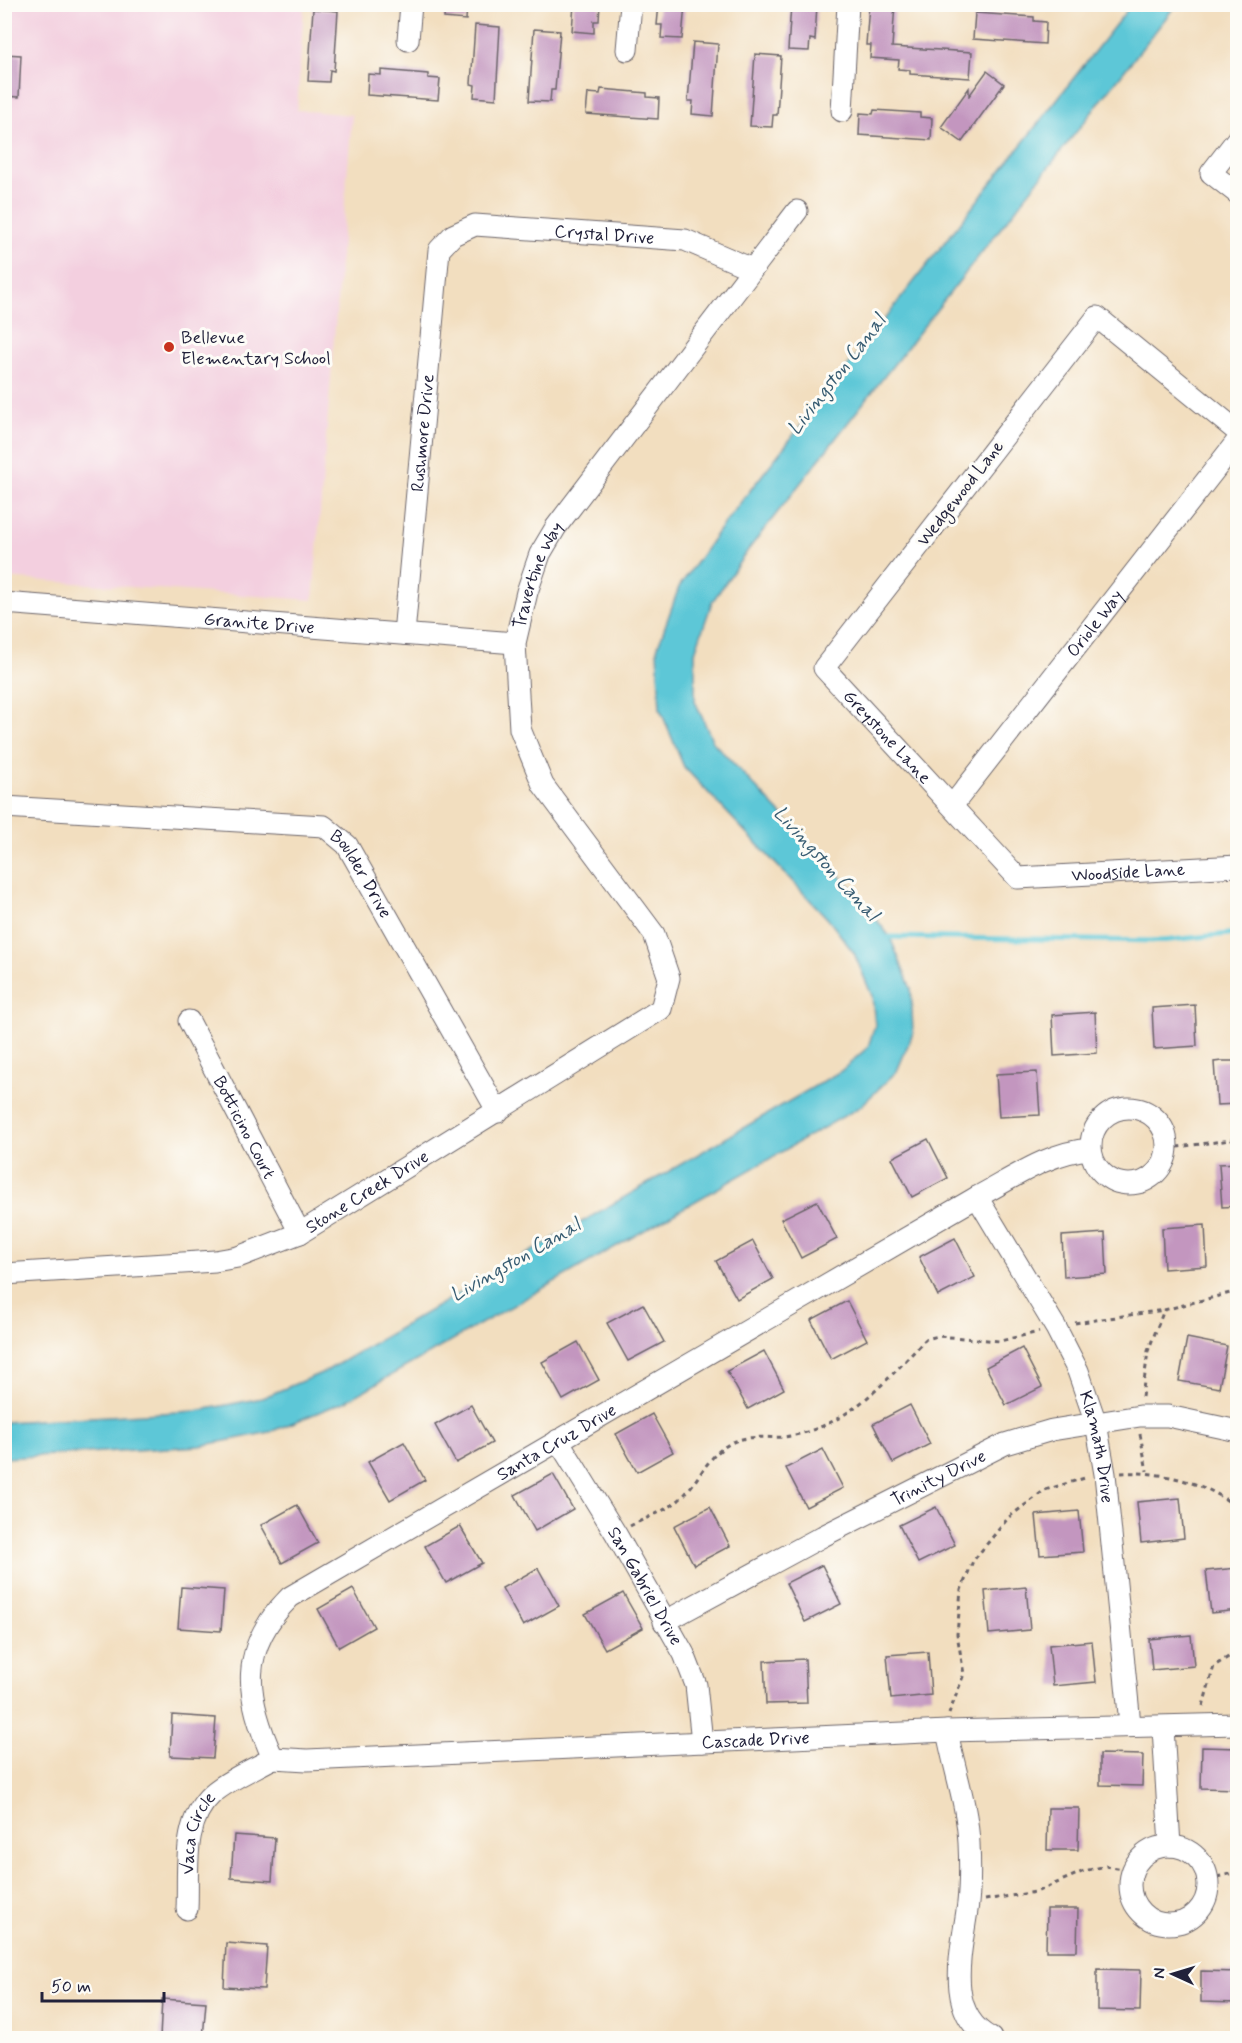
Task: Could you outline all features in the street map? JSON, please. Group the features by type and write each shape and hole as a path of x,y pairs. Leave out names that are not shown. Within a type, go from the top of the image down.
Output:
{"street":[{"path":"408,40 411,4"},
{"path":"627,50 631,4"},
{"path":"842,111 848,4"},
{"path":"1238,138 1211,173 1238,194"},
{"name":"Travertine Way","path":"669,978 654,934 543,785 520,729 515,643 527,592 540,554 556,527 797,211"},
{"name":"Crystal Drive","path":"453,234 475,225 685,240 752,269"},
{"name":"Rushmore Drive","path":"404,634 439,250 453,234"},
{"name":"Wedgewood Lane","path":"824,668 1097,317 1238,432"},
{"name":"Oriole Way","path":"952,806 1238,440"},
{"name":"Granite Drive","path":"4,603 515,643"},
{"name":"Greystone Lane","path":"824,668 1018,878"},
{"name":"Boulder Drive","path":"4,807 324,826 347,845 498,1112"},
{"name":"Woodside Lane","path":"1018,878 1238,866"},
{"name":"Stone Creek Drive","path":"4,1274 215,1261 238,1257 300,1233 661,1009 669,978"},
{"name":"Botticino Court","path":"189,1021 300,1233"},
{"path":"1135,1107 1156,1118 1163,1127 1168,1145 1166,1158 1152,1177 1140,1184 1126,1185 1105,1176 1098,1170 1090,1149 1092,1135 1099,1121 1110,1112 1135,1107"},
{"name":"Santa Cruz Drive","path":"273,1758 258,1724 250,1692 251,1663 262,1633 274,1612 290,1597 977,1197 1052,1157 1074,1150 1090,1149"},
{"name":"Klamath Drive","path":"977,1197 1056,1328 1078,1371 1096,1423 1105,1474 1130,1724"},
{"name":"Trinity Drive","path":"664,1622 823,1536 1005,1444 1052,1430 1140,1416 1167,1416 1238,1431"},
{"name":"San Gabriel Drive","path":"558,1440 616,1534 684,1654 696,1686 702,1742"},
{"name":"Cascade Drive","path":"273,1758 307,1760 1130,1724 1163,1727 1238,1724"},
{"path":"1163,1727 1170,1846"},
{"path":"947,1731 966,1805 969,1846 968,1899 959,1988 965,2013 991,2038"},
{"name":"Vaca Circle","path":"187,1909 190,1833 196,1815 213,1793 273,1758"},
{"path":"1170,1846 1183,1848 1195,1856 1203,1866 1208,1879 1207,1892 1198,1910 1182,1922 1168,1924 1155,1921 1144,1914 1135,1904 1131,1891 1134,1871 1145,1855 1157,1848 1170,1846"}],"path":[{"path":"1168,1145 1178,1147 1238,1139"},
{"path":"616,1534 679,1500 710,1458 730,1443 748,1436 789,1436 836,1422 869,1398 926,1339 938,1336 1000,1341 1094,1318 1164,1310 1238,1291"},
{"path":"1147,1472 1141,1445 1140,1416 1148,1351 1164,1310"},
{"path":"947,1731 950,1712 964,1674 957,1634 961,1590 973,1561 1009,1517 1045,1490 1105,1474 1147,1472 1216,1493 1238,1509"},
{"path":"1200,1724 1214,1666 1238,1651"},
{"path":"968,1899 995,1900 1036,1892 1084,1871 1106,1866 1134,1871"},
{"path":"1208,1879 1238,1872"}],"shaded area":[{"name":"Bellevue Elementary School","path":"4,5 304,5 297,110 352,115 313,600 5,578"}],"water":[{"name":"Livingston Canal","path":"1131,5 1176,5 748,550 712,602 695,652 695,701 713,742 856,893 890,937 911,989 913,1033 897,1071 860,1107 346,1401 270,1432 200,1446 5,1458 5,1422 196,1411 262,1398 326,1371 841,1071 868,1047 875,1025 872,996 854,953 828,919 684,767 660,709 657,649 679,587 719,530"}],"building":[{"path":"445,4 467,4 466,20 444,18"},
{"path":"574,4 600,4 599,21 594,21 594,33 572,31"},
{"path":"659,4 685,4 682,39 661,38 662,25 657,25"},
{"path":"791,4 817,4 815,40 810,39 809,51 788,50"},
{"path":"869,4 895,4 892,47 972,52 970,78 910,74 910,70 898,69 899,60 870,58 871,45 866,45"},
{"path":"313,9 338,11 334,71 330,70 329,82 308,81"},
{"path":"975,13 1034,17 1034,21 1046,22 1045,44 973,39"},
{"path":"475,25 500,27 496,99 474,97 475,85 471,84"},
{"path":"534,29 560,31 555,90 551,90 550,102 529,101"},
{"path":"693,42 718,44 713,116 692,114 693,101 688,101"},
{"path":"4,54 21,55 19,97 4,96"},
{"path":"755,54 781,56 777,115 773,115 772,127 750,126"},
{"path":"381,70 428,74 428,78 440,79 438,100 367,95 368,74 381,75"},
{"path":"987,71 1004,84 962,142 941,127 969,88 969,96"},
{"path":"601,89 647,93 647,97 659,98 658,119 586,114 588,93 600,94"},
{"path":"874,110 920,113 920,117 932,118 931,140 859,135 860,113 873,114"},
{"path":"1195,1005 1197,1046 1154,1049 1152,1008"},
{"path":"1095,1012 1097,1053 1054,1056 1052,1015"},
{"path":"1238,1061 1238,1104 1217,1105 1214,1062"},
{"path":"1037,1072 1040,1115 999,1117 996,1074"},
{"path":"928,1139 948,1178 912,1197 892,1158"},
{"path":"1238,1163 1238,1206 1222,1207 1219,1164"},
{"path":"817,1201 837,1239 801,1258 781,1219"},
{"path":"1205,1225 1207,1266 1164,1269 1162,1228"},
{"path":"1105,1233 1107,1274 1064,1277 1062,1236"},
{"path":"955,1238 975,1277 938,1296 919,1257"},
{"path":"753,1241 773,1279 737,1299 716,1261"},
{"path":"847,1301 867,1340 831,1359 811,1320"},
{"path":"643,1304 664,1342 628,1361 607,1323"},
{"path":"1187,1338 1227,1346 1219,1388 1179,1381"},
{"path":"578,1342 599,1380 563,1400 542,1362"},
{"path":"1022,1348 1042,1387 1006,1405 986,1367"},
{"path":"764,1351 784,1389 748,1409 727,1371"},
{"path":"471,1405 492,1443 456,1463 435,1425"},
{"path":"910,1405 930,1444 893,1463 873,1424"},
{"path":"652,1414 673,1452 637,1472 616,1434"},
{"path":"404,1442 425,1480 390,1500 368,1462"},
{"path":"823,1449 843,1488 806,1507 786,1468"},
{"path":"553,1474 573,1509 535,1531 515,1495"},
{"path":"1180,1498 1184,1538 1141,1543 1137,1502"},
{"path":"297,1505 318,1543 282,1563 261,1525"},
{"path":"710,1507 730,1546 694,1565 674,1526"},
{"path":"936,1507 955,1545 918,1563 899,1525"},
{"path":"1079,1511 1083,1552 1040,1555 1036,1515"},
{"path":"460,1526 482,1563 446,1583 425,1546"},
{"path":"822,1565 841,1604 805,1622 786,1583"},
{"path":"538,1568 559,1606 523,1626 502,1588"},
{"path":"1238,1568 1238,1610 1211,1613 1206,1571"},
{"path":"181,1587 224,1590 221,1631 178,1628"},
{"path":"1026,1587 1030,1630 989,1634 985,1591"},
{"path":"353,1589 374,1627 339,1647 318,1609"},
{"path":"623,1593 643,1628 605,1649 585,1614"},
{"path":"1191,1635 1194,1666 1152,1670 1149,1639"},
{"path":"1092,1641 1096,1682 1053,1686 1049,1645"},
{"path":"928,1652 931,1695 891,1699 887,1655"},
{"path":"805,1659 807,1703 766,1704 764,1661"},
{"path":"172,1715 216,1718 213,1758 170,1756"},
{"path":"1202,1747 1238,1748 1238,1789 1201,1788"},
{"path":"1100,1754 1143,1755 1142,1786 1100,1785"},
{"path":"1048,1808 1079,1808 1078,1850 1047,1850"},
{"path":"234,1835 275,1838 272,1881 231,1878"},
{"path":"1047,1909 1078,1909 1077,1951 1046,1951"},
{"path":"226,1943 267,1946 264,1989 224,1987"},
{"path":"1097,1969 1141,1970 1140,2011 1097,2010"},
{"path":"1201,1971 1238,1972 1238,2003 1201,2002"},
{"path":"162,1999 206,2002 203,2038 160,2038"}],"waterway":[{"path":"884,940 890,937 1161,941 1238,933"}],"place":[{"name":"Bellevue Elementary School","path":"169,347"}]}
